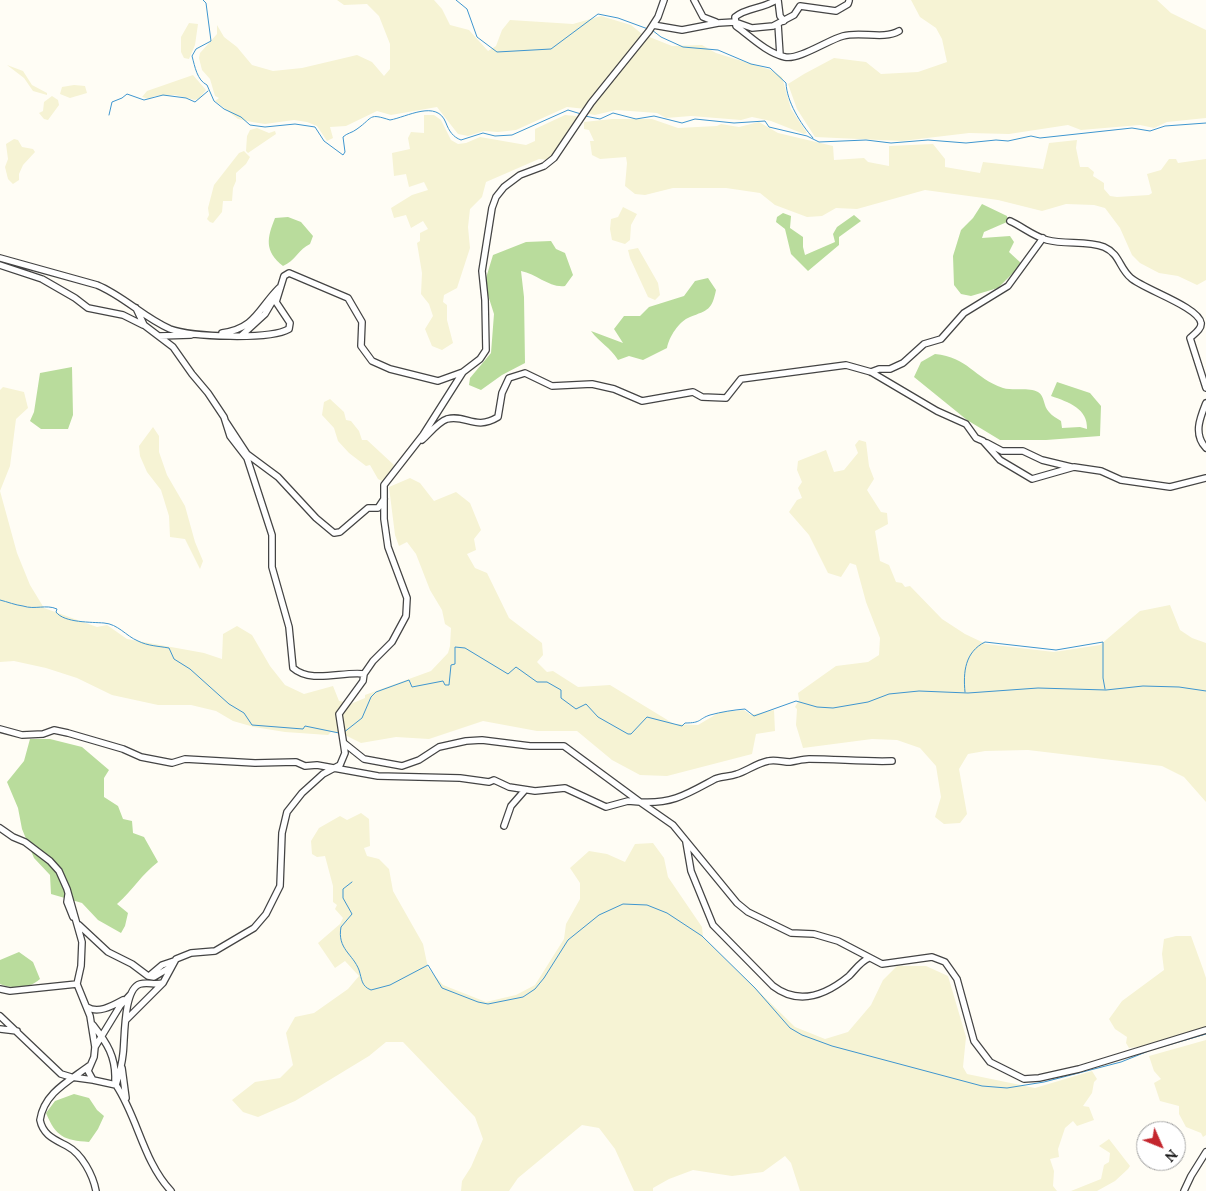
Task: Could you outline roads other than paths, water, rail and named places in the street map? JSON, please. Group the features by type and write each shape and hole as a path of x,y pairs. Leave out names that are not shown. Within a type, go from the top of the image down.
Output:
{"street":[{"path":"240,336 265,314 284,276 289,273 348,298 362,322 360,337 364,353 372,361 380,365 438,381 463,372 480,359 486,350 485,300 482,271 492,208 496,197 515,178 531,169 544,166 554,158 592,103 651,28 658,17 664,0"},
{"path":"694,0 703,17 718,23"},
{"path":"780,55 781,22 777,0 763,8 742,12 735,17 736,26 743,32 772,52 780,55 788,57 844,36 891,35 899,31"},
{"path":"651,28 682,30 718,23 735,22 752,28 773,26 794,14 800,6 836,11 848,4 849,1"},
{"path":"1010,221 1035,236 1064,243 1097,245 1106,248 1118,256 1132,279 1182,305 1198,317 1201,323 1200,328 1190,338 1206,388"},
{"path":"871,372 879,369 890,369 903,363 924,344 941,339 964,313 1008,286 1043,238"},
{"path":"0,258 113,291 136,308 171,329 201,334 268,335 289,329 290,322 287,316 277,305 278,290"},
{"path":"0,265 42,279 88,308 129,316 173,347 208,393 247,454 278,477 316,518 334,533 340,532 368,508 378,508 385,497"},
{"path":"215,335 236,331 250,322 278,290"},
{"path":"136,308 144,325"},
{"path":"159,336 201,334"},
{"path":"411,449 446,419 464,420 478,424 498,417 502,393 509,378 526,373 552,386 592,384 642,401 693,392 709,398 726,398 741,379 846,365 871,372 937,410 966,424 976,438 1002,450 1023,451 1042,460 1101,471 1121,480 1170,487 1206,478"},
{"path":"125,1022 163,983 173,964 191,953 215,951 261,922 278,895 282,833 287,812 302,793 323,774 340,766 345,753 338,714 363,681 364,674 373,662 386,650 406,616 406,598 388,547 384,519 384,484 411,449 463,372"},
{"path":"1206,403 1198,424 1198,433 1206,448"},
{"path":"226,422 230,436 247,458 272,534 272,567 289,627 293,668 298,672 319,676 364,674"},
{"path":"983,441 1000,460 1032,478 1074,467"},
{"path":"0,729 22,735 43,734 54,730 123,749 141,758 172,763 185,759 255,763 296,762 305,766 317,765 334,770 348,770 378,776 460,778 489,782 494,780 509,787 541,792 565,788 606,807 628,801 670,800 692,793 716,778 734,775 749,767 770,760 792,762 808,758 839,758 876,762 892,761"},
{"path":"343,742 364,759 402,766 419,760 439,747 466,741 482,740 530,746 564,746 640,802 664,817 733,898 748,912 790,933 814,934 838,941 886,965 932,957 945,962 957,979 974,1041 990,1062 1024,1079 1039,1078 1079,1069 1206,1030"},
{"path":"504,826 511,806 525,790"},
{"path":"0,828 13,837 25,842 50,861 63,880 68,893 82,942 81,966 76,984 92,1023 95,1047 94,1057 88,1072 92,1078"},
{"path":"685,840 691,871 713,925 773,986 785,995 803,997 824,992 849,976 864,960 870,958"},
{"path":"77,923 108,952 132,964 148,976"},
{"path":"95,1047 101,1035 139,984 162,964 173,964"},
{"path":"139,984 163,983"},
{"path":"0,989 10,991 76,984"},
{"path":"86,1007 92,1011 98,1010 128,997"},
{"path":"126,1103 122,1060 128,997"},
{"path":"0,1016 61,1074 71,1078 92,1078 115,1084"},
{"path":"92,1023 109,1046 116,1066 115,1084 126,1103 151,1162 171,1191"},
{"path":"0,1029 17,1031"},
{"path":"115,1084 122,1060"},
{"path":"90,1065 71,1078 46,1102 41,1112 42,1128 50,1137 68,1146 80,1158 90,1173 96,1191"},
{"path":"1184,1191 1198,1163 1206,1152"}],"waterway":[{"path":"203,0 206,3 211,41 196,49 192,56 195,69 199,77 207,85 214,101 224,109 241,117 250,125 265,127 295,124 315,127 324,141 343,155 345,152 343,137 372,117 390,120 421,111 436,112 442,116 448,129 461,140 483,133 495,136 512,135 568,110 581,114"},
{"path":"456,0 467,9 477,37 497,52 551,49 598,14 618,18 648,29"},
{"path":"652,30 661,37 683,47 718,50 751,64 770,68 786,83 789,98 795,112 813,138"},
{"path":"109,115 112,102 127,94 144,100 163,95 186,98 195,102 208,91"},
{"path":"585,116 600,119 613,113 636,119 654,116 682,123 695,119 734,123 765,121 769,127 807,136 819,142 866,140 891,143 928,140 966,143 996,140 1008,141 1031,136 1040,138 1132,128 1150,131 1165,126 1206,123"},
{"path":"0,600 27,607 57,609 56,612 65,618 109,624 142,643 169,648 174,659 190,669 229,704 244,713 252,725 303,729 305,726 339,733"},
{"path":"965,692 964,677 969,657 978,646 985,642 1056,650 1103,642 1103,678 1105,689"},
{"path":"343,733 362,718 371,697 376,692 409,680 412,687 443,681 445,685 449,685 451,665 455,664 455,647 465,648 508,674 516,667 537,682 547,682 561,690 561,698 576,709 586,704 598,717 628,734 631,734 647,717 682,726 685,723 697,722 706,716 745,709 754,716 796,701 817,707 833,708 868,702 889,694 919,691 968,693 1038,688 1106,690 1143,686 1179,687 1206,691"},
{"path":"352,882 343,889 343,898 352,914 341,927 341,941 356,964 364,984 371,990 390,985 428,965 442,988 478,1002 488,1004 523,997 535,989 544,978 568,940 599,915 623,904 647,905 667,913 702,936 755,988 790,1028 802,1035 832,1046 982,1086 1007,1088 1044,1082 1121,1062 1151,1050 1206,1034"}]}
